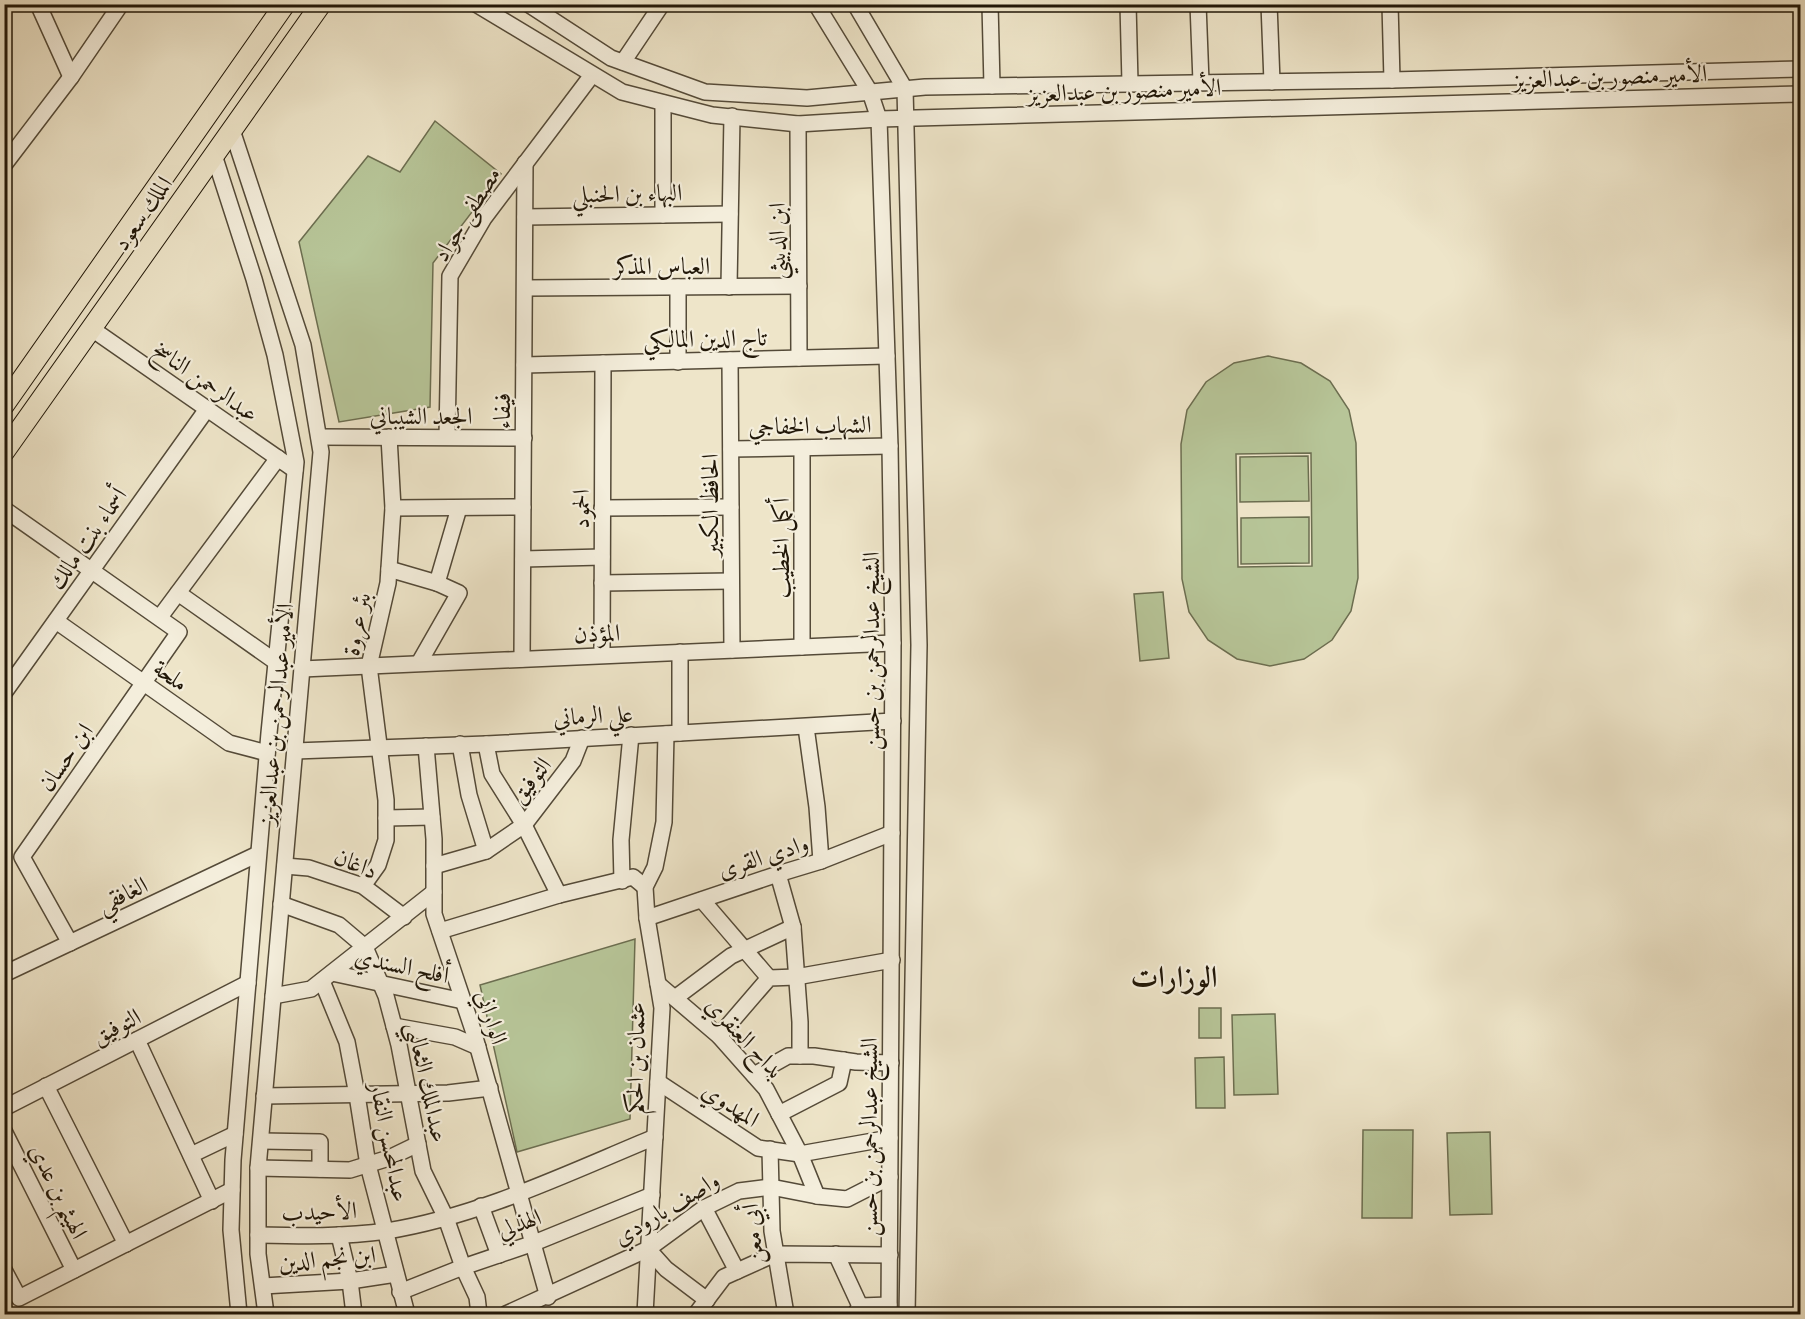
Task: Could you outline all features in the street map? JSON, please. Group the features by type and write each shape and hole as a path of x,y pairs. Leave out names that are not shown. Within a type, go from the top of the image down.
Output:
{"main road":[{"name":"الملك سعود","path":"4,405 285,4"},
{"name":"الملك سعود","path":"4,452 321,4"}],"street":[{"path":"38,4 71,77"},
{"path":"4,165 71,77 121,4"},
{"name":"الأمير منصور بن عبدالعزيز","path":"476,4 622,92 712,115 798,124 879,119 1800,94"},
{"name":"الأمير منصور بن عبدالعزيز","path":"528,4 611,58 705,92 807,98 905,89 992,86 1392,80 1800,69"},
{"path":"624,62 662,4"},
{"name":"الشيخ عبدالرحمن بن حسن","path":"816,4 870,92 879,119 890,446 893,643 889,1310"},
{"path":"855,4 905,89"},
{"path":"990,4 992,86"},
{"path":"1128,4 1130,83"},
{"path":"1198,4 1201,82"},
{"path":"1269,4 1272,82"},
{"path":"1390,4 1392,80"},
{"path":"1756,70 1757,95"},
{"path":"1612,74 1612,99"},
{"name":"مصطفى جواد","path":"447,437 450,276 484,218 592,75"},
{"name":"الشيخ عبدالرحمن بن حسن","path":"905,89 919,645 908,1314"},
{"path":"663,103 663,215"},
{"path":"729,287 732,116"},
{"name":"ابن الدبيثي","path":"798,124 799,358"},
{"name":"الأمير عبدالرحمن بن عبدالعزيز","path":"232,130 303,345 321,452 258,1168 258,1254 266,1314"},
{"name":"الأمير عبدالرحمن بن عبدالعزيز","path":"214,155 254,279 275,355 296,462 267,753 235,1134 231,1230 239,1314"},
{"name":"فيفاء","path":"522,658 525,163"},
{"path":"229,201 230,194 238,187 243,186 252,192"},
{"name":"البهاء بن الحنبلي","path":"525,217 730,214"},
{"name":"العباس المذكر","path":"525,288 799,286"},
{"path":"678,287 678,362"},
{"name":"عبدالرحمن الناسخ","path":"92,328 295,470"},
{"name":"تاج الدين المالكي","path":"524,365 887,356"},
{"name":"الحافظ الكبير","path":"730,360 732,650"},
{"name":"الحمود","path":"602,656 603,363"},
{"name":"أسماء بنت مالك","path":"4,693 207,409"},
{"name":"الجعد الشيباني","path":"319,437 524,438"},
{"name":"بئر عروة","path":"363,886 378,865 386,840 386,800 369,666 388,583 393,508 389,437"},
{"name":"الشهاب الخفاجي","path":"731,449 890,446"},
{"name":"أكمل الخطيب","path":"802,448 802,647"},
{"path":"4,509 160,617 278,458"},
{"path":"393,508 523,507"},
{"path":"602,508 731,507"},
{"path":"437,583 459,508"},
{"path":"891,521 915,520"},
{"path":"523,560 602,557"},
{"path":"389,569 437,583 459,593 419,663"},
{"path":"285,573 309,576"},
{"path":"602,583 731,581"},
{"path":"178,593 276,662"},
{"name":"ابن حسان","path":"70,943 22,857 180,632 160,617"},
{"name":"ملحة","path":"56,621 229,743 267,753"},
{"name":"المؤذن","path":"302,669 893,643"},
{"name":"عثمان بن الحكم","path":"645,1314 662,1008 647,918 645,887 655,867 664,822 680,652"},
{"name":"علي الرماني","path":"295,751 486,744 893,721"},
{"path":"806,727 817,807 821,861"},
{"path":"622,881 621,840 631,735"},
{"name":"التوفيق","path":"434,866 486,851 524,825 573,761 582,738"},
{"path":"460,744 469,795 486,851"},
{"path":"486,744 492,774 524,825 560,895"},
{"name":"الواراني","path":"426,746 432,817 434,914 478,1047 548,1297"},
{"path":"386,818 432,817"},
{"name":"وادي القرى","path":"647,918 821,861 892,833"},
{"name":"الغافقي","path":"4,974 258,854"},
{"name":"داغان","path":"285,866 309,868 363,886 404,916"},
{"path":"778,874 793,927 800,1022 800,1056"},
{"path":"440,931 560,895 633,877 645,887"},
{"path":"273,996 311,989 434,892"},
{"path":"702,900 769,978"},
{"name":"عبدالملك الثعالبي","path":"281,904 339,925 365,946 381,984 394,1026 423,1171 446,1218 463,1267 477,1297 479,1314"},
{"path":"675,998 731,956 793,927"},
{"path":"719,1036 769,978 796,977 892,960"},
{"name":"أفلح السندي","path":"327,977 381,984 463,1001"},
{"name":"عبدالمحسن النقار","path":"327,977 347,1042 368,1165 406,1314"},
{"name":"التوفيق","path":"4,1108 248,983"},
{"name":"بداح العنقري","path":"658,984 719,1036 766,1089 800,1154 817,1196"},
{"path":"394,1026 455,1037 478,1047"},
{"path":"137,1040 212,1201"},
{"path":"754,1075 788,1056 891,1063"},
{"path":"779,1114 839,1083 844,1060"},
{"name":"المهدوي","path":"658,1082 758,1148 800,1154 891,1138"},
{"path":"46,1086 126,1244"},
{"path":"264,1096 448,1093 490,1088"},
{"name":"الهيثم بن عدي","path":"4,1131 74,1270"},
{"path":"191,1155 235,1134"},
{"name":"الأحيدب","path":"258,1235 339,1235 386,1231 446,1218 520,1192 655,1137"},
{"path":"261,1141 320,1142 320,1169"},
{"path":"258,1168 350,1170 389,1158 418,1144"},
{"name":"أبي معن","path":"770,1149 772,1231 786,1314"},
{"name":"واصف بارودي","path":"506,1314 534,1309 548,1297 648,1249 704,1208 739,1191 771,1187 847,1199 890,1177"},
{"path":"4,1270 19,1298 232,1190"},
{"name":"الهذلي","path":"400,1292 463,1267 534,1243 652,1195"},
{"path":"481,1206 499,1255"},
{"path":"704,1208 737,1271"},
{"path":"339,1235 350,1281 354,1314"},
{"path":"648,1249 666,1269 706,1300"},
{"path":"696,1314 724,1277 775,1254 890,1255"},
{"path":"836,1254 858,1310 889,1310"},
{"name":"ابن نجم الدين","path":"262,1286 350,1281 396,1274"}],"green space":[{"path":"435,121 501,174 433,263 430,407 339,422 299,242 368,156 400,172"},
{"path":"1268,356 1301,363 1330,381 1349,410 1356,443 1358,578 1351,611 1332,640 1304,659 1270,666 1237,659 1208,640 1189,612 1182,579 1181,444 1187,410 1206,382 1234,363","holes":["1311,453 1312,566 1238,567 1236,454"]},
{"path":"1308,456 1309,501 1240,502 1240,457"},
{"path":"1309,517 1309,563 1241,564 1241,518"},
{"path":"1163,592 1169,658 1140,661 1134,594"},
{"path":"635,939 630,1119 517,1152 480,985"},
{"path":"1199,1008 1221,1008 1221,1038 1199,1038"},
{"path":"1275,1014 1278,1094 1234,1095 1232,1015"},
{"path":"1224,1057 1225,1108 1196,1108 1195,1058"},
{"path":"1363,1130 1413,1130 1412,1218 1362,1218"},
{"path":"1490,1132 1492,1214 1450,1215 1447,1133"}],"district":[{"name":"الوزارات","path":"1174,976"}]}
